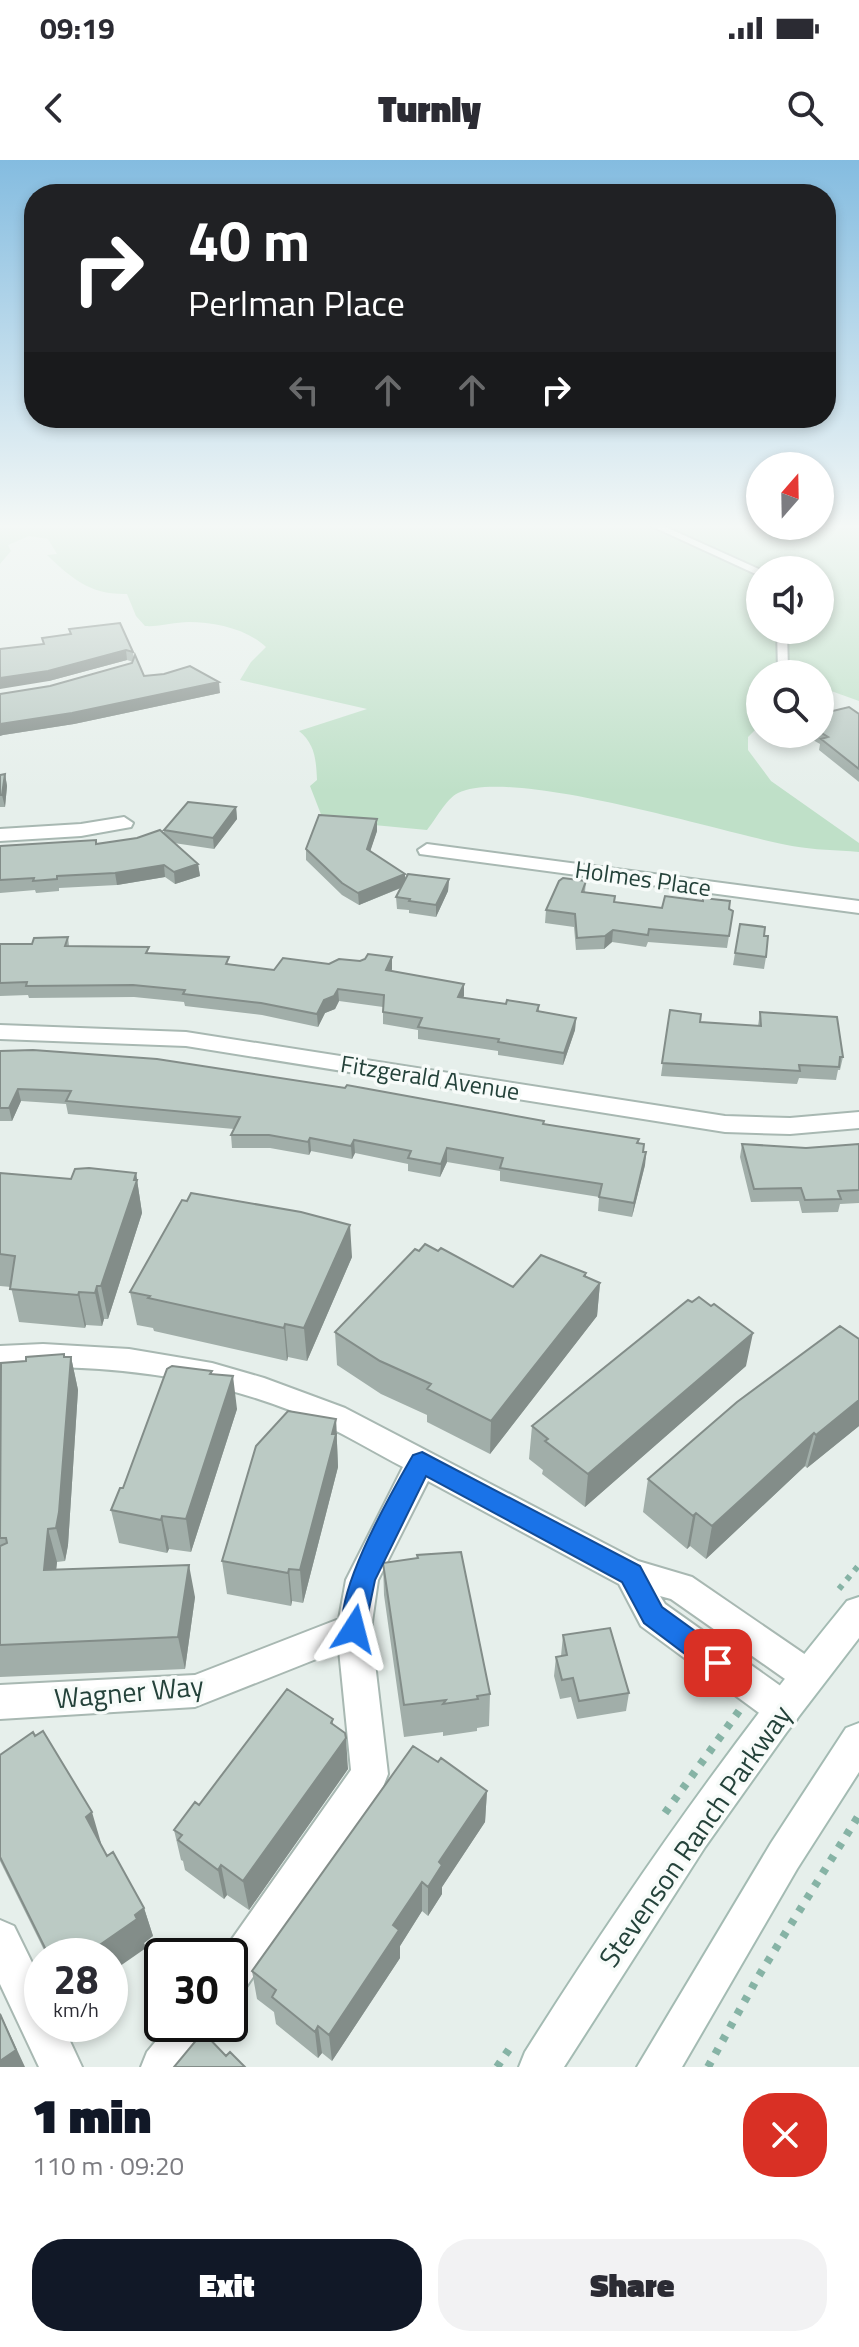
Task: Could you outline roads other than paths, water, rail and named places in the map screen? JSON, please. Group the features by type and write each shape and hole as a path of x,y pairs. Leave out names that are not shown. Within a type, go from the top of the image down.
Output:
{"street":[{"path":"0,835 81,830 124,823"},
{"name":"Holmes Place","path":"427,850 859,907"},
{"name":"Fitzgerald Avenue","path":"0,1032 186,1039 725,1124 790,1126 859,1120"},
{"path":"0,1357 70,1355 123,1358 207,1371 287,1396 334,1416 631,1574 680,1587 807,1675"},
{"path":"248,1950 370,1774 354,1629 362,1580 422,1462"},
{"path":"631,1574 653,1615 783,1709"},
{"name":"Stevenson Ranch Parkway","path":"540,2067 684,1847 807,1675 859,1612"},
{"name":"Wagner Way","path":"0,1702 195,1691 354,1629"},
{"path":"658,2067 776,1869 859,1740"},
{"path":"0,1940 61,2067"},
{"path":"162,2067 182,2042"}]}
